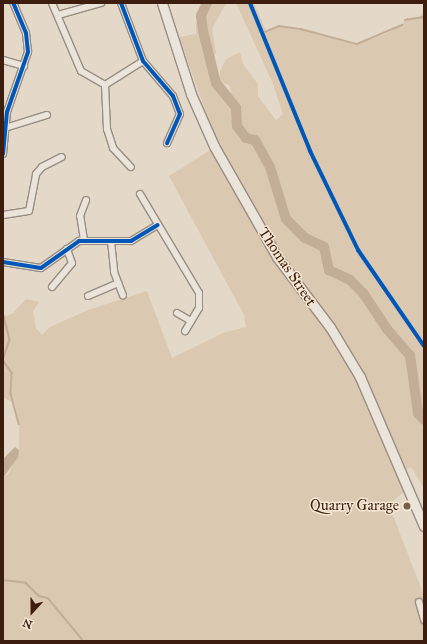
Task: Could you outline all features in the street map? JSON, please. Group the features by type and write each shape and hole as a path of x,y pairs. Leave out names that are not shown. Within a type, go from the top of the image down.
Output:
{"main road":[{"name":"Thomas Street","path":"162,3 191,94 214,146 277,257 330,327 360,377 424,526"}],"street":[{"path":"3,154 4,128 24,66 28,42 14,3"},
{"path":"52,3 81,71 105,85"},
{"path":"58,15 101,3"},
{"path":"121,3 143,61 173,96 180,114 167,143"},
{"path":"3,60 24,66"},
{"path":"105,85 143,61"},
{"path":"105,85 107,129 113,148 131,167"},
{"path":"4,128 47,115"},
{"path":"3,215 29,211 36,174 59,156"},
{"path":"140,194 199,294 200,304 185,332"},
{"path":"84,240 80,216 86,200"},
{"path":"3,262 41,268 67,249 84,240 111,242 131,241 158,225"},
{"path":"111,242 118,283 123,294"},
{"path":"52,287 72,263 67,249"},
{"path":"88,296 118,283"},
{"path":"177,313 191,320"},
{"path":"419,602 424,620"}],"shaded area":[{"path":"207,3 226,3 212,29 216,53 211,61 216,83 222,90 232,93 229,85 220,82 220,72 226,59 240,52 243,64 258,84 258,96 276,120 283,114 273,84 236,3 254,3 266,31 279,26 301,29 357,44 386,34 402,25 406,18 419,17 424,12 424,488 411,467 405,470 411,485 389,505 424,596 424,641 3,641 3,478 9,473 19,450 19,424 14,402 3,398 3,312 6,316 12,314 26,299 39,302 33,311 36,328 42,335 50,327 88,310 147,291 172,358 223,333 246,327 244,315 169,176 217,146 263,223 213,132 179,37 196,34 196,23","holes":["273,241 346,344 371,390 403,466 332,326"]},
{"path":"15,447 19,450 18,457 3,478 3,459"}],"waterway":[{"path":"207,3 201,16 203,31 216,83 236,108 237,126 246,138 255,140 270,167 286,219 305,238 324,247 329,270 350,280 363,293 387,329 410,355 418,413 424,420"},
{"path":"405,20 424,17"},
{"path":"265,32 279,26 301,29 357,44 402,25"},
{"path":"3,312 10,340 3,360"},
{"path":"3,360 12,373 11,394 19,424"},
{"path":"3,580 26,583 39,596 48,598 82,639"}],"cycle path":[{"path":"3,154 7,112 28,52 26,33 13,3"},
{"path":"121,3 143,61 173,96 180,114 167,143"},
{"path":"250,3 310,151 358,250 424,346"},
{"path":"3,262 41,268 79,241 131,241 158,225"}],"place":[{"name":"Quarry Garage","path":"407,506"}]}
